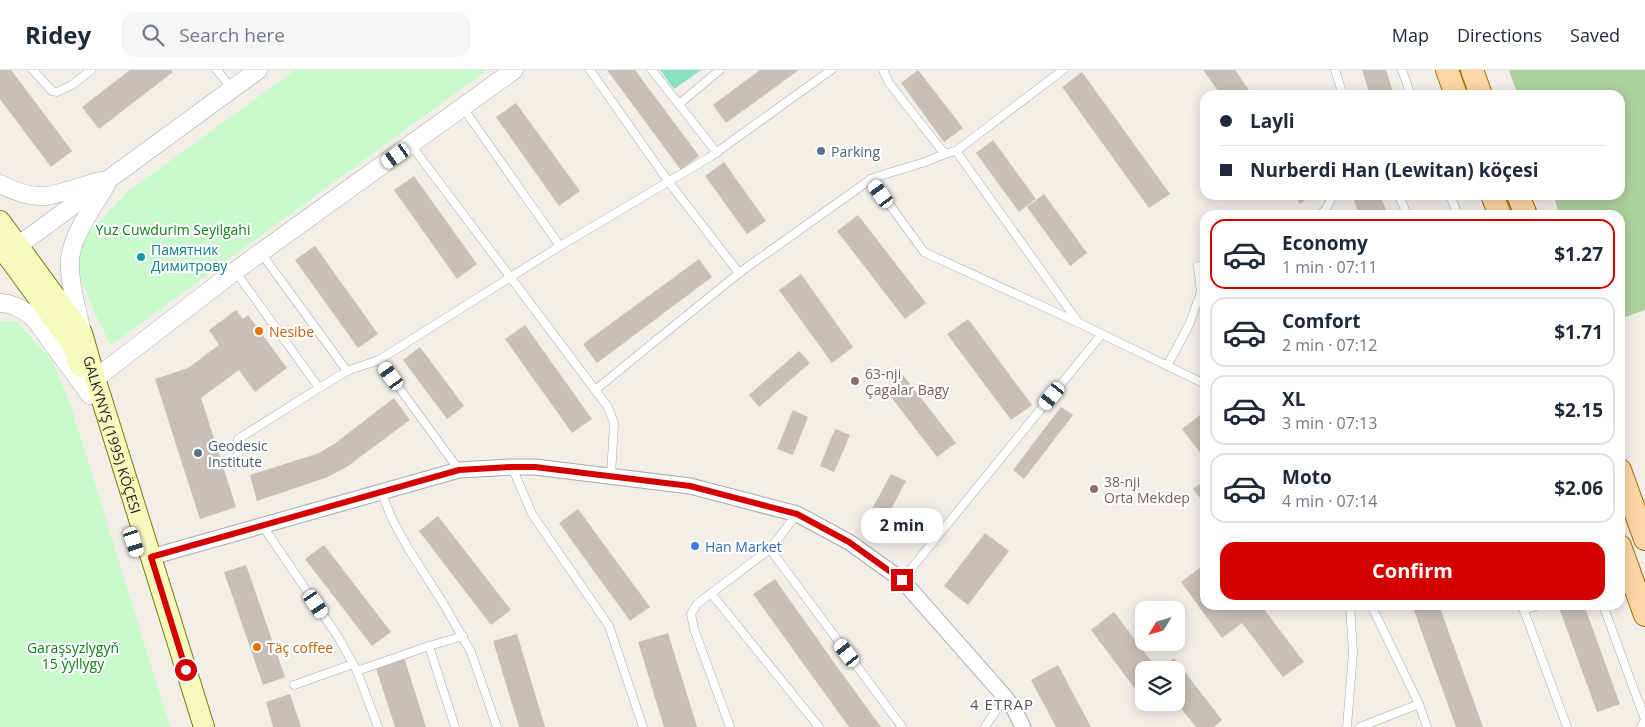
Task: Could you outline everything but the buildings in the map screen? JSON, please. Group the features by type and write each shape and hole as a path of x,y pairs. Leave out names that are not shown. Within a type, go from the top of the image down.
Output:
{"main road":[{"path":"1447,70 1454,90"},
{"path":"1472,70 1479,90"},
{"name":"GALKYNYŞ (1995) KÖÇESI","path":"0,221 6,251 72,344 91,386 151,557 204,727"},
{"name":"GALKYNYŞ (1995) KÖÇESI","path":"6,251 82,333 91,386 134,542 193,727"},
{"path":"1625,483 1645,539"},
{"path":"1630,496 1645,514"},
{"path":"1625,560 1645,615"}],"street":[{"path":"6,251 111,178 258,70"},
{"path":"0,303 5,303 25,311 34,318 91,386 261,253 514,70"},
{"path":"0,184 29,194 46,196 111,178"},
{"path":"82,333 71,276 70,255 80,231 111,178"},
{"path":"151,557 459,470 535,467 690,486 797,514 849,542 902,580 1004,697 1023,727"}],"lane":[{"path":"33,70 52,91 57,92 72,85 91,70"},
{"path":"217,70 232,89"},
{"path":"590,70 668,182 739,273"},
{"path":"652,70 717,153"},
{"path":"679,104 720,70"},
{"path":"238,463 238,439 347,371 379,360 560,246 717,153 831,70"},
{"path":"883,70 889,84 944,153"},
{"path":"596,390 739,273 871,179 925,162 944,153 956,151 1063,70"},
{"path":"1335,70 1341,90"},
{"path":"1402,70 1410,90"},
{"path":"463,108 560,246"},
{"path":"411,145 608,407 614,424 611,476"},
{"path":"956,151 1079,324"},
{"path":"871,179 924,252 1200,382"},
{"path":"261,253 347,371"},
{"path":"1198,266 1200,283"},
{"path":"236,272 319,388"},
{"path":"1167,366 1189,325 1200,295"},
{"path":"902,580 1102,336"},
{"path":"379,360 459,470"},
{"path":"512,467 532,514 609,626 643,727"},
{"path":"381,492 393,521 408,548 464,636 480,672 497,727"},
{"path":"730,727 694,629 691,614 697,604 770,549 797,514"},
{"path":"262,525 338,635 355,667 378,727"},
{"path":"770,549 902,727"},
{"path":"711,593 819,727"},
{"path":"1346,727 1353,652 1350,610"},
{"path":"1373,610 1419,704 1427,727"},
{"path":"1523,610 1567,727"},
{"path":"1605,610 1645,720 1641,727"},
{"path":"294,686 464,636"},
{"path":"429,646 455,727"},
{"path":"985,727 1004,697"},
{"path":"1360,727 1419,704"}],"green space":[{"name":"Yuz Cuwdurim Seyilgahi","path":"295,70 487,70 111,345 79,277 76,252 79,242 129,191"},
{"path":"660,70 701,70 674,89"},
{"path":"1645,70 1645,310 1625,317 1625,210 1558,210 1555,200 1625,200 1625,90 1516,90 1509,71"},
{"name":"Garaşsyzlygyň 15 ýyllygy","path":"0,321 16,321 53,362 72,409 170,727 0,727"}],"place":[{"name":"Parking","path":"821,151"},
{"name":"Памятник Димитрову","path":"141,257"},
{"name":"Nesibe","path":"259,331"},
{"name":"63-nji Çagalar Bagy","path":"855,381"},
{"name":"Geodesic Institute","path":"198,453"},
{"name":"38-nji Orta Mekdep","path":"1094,489"},
{"name":"Han Market","path":"695,546"},
{"name":"Täç coffee","path":"257,647"}],"district":[{"name":"4 ETRAP","path":"1002,704"}],"route":[{"path":"186,670 151,557 459,470 535,467 690,486 803,516 849,542 902,580"}]}
